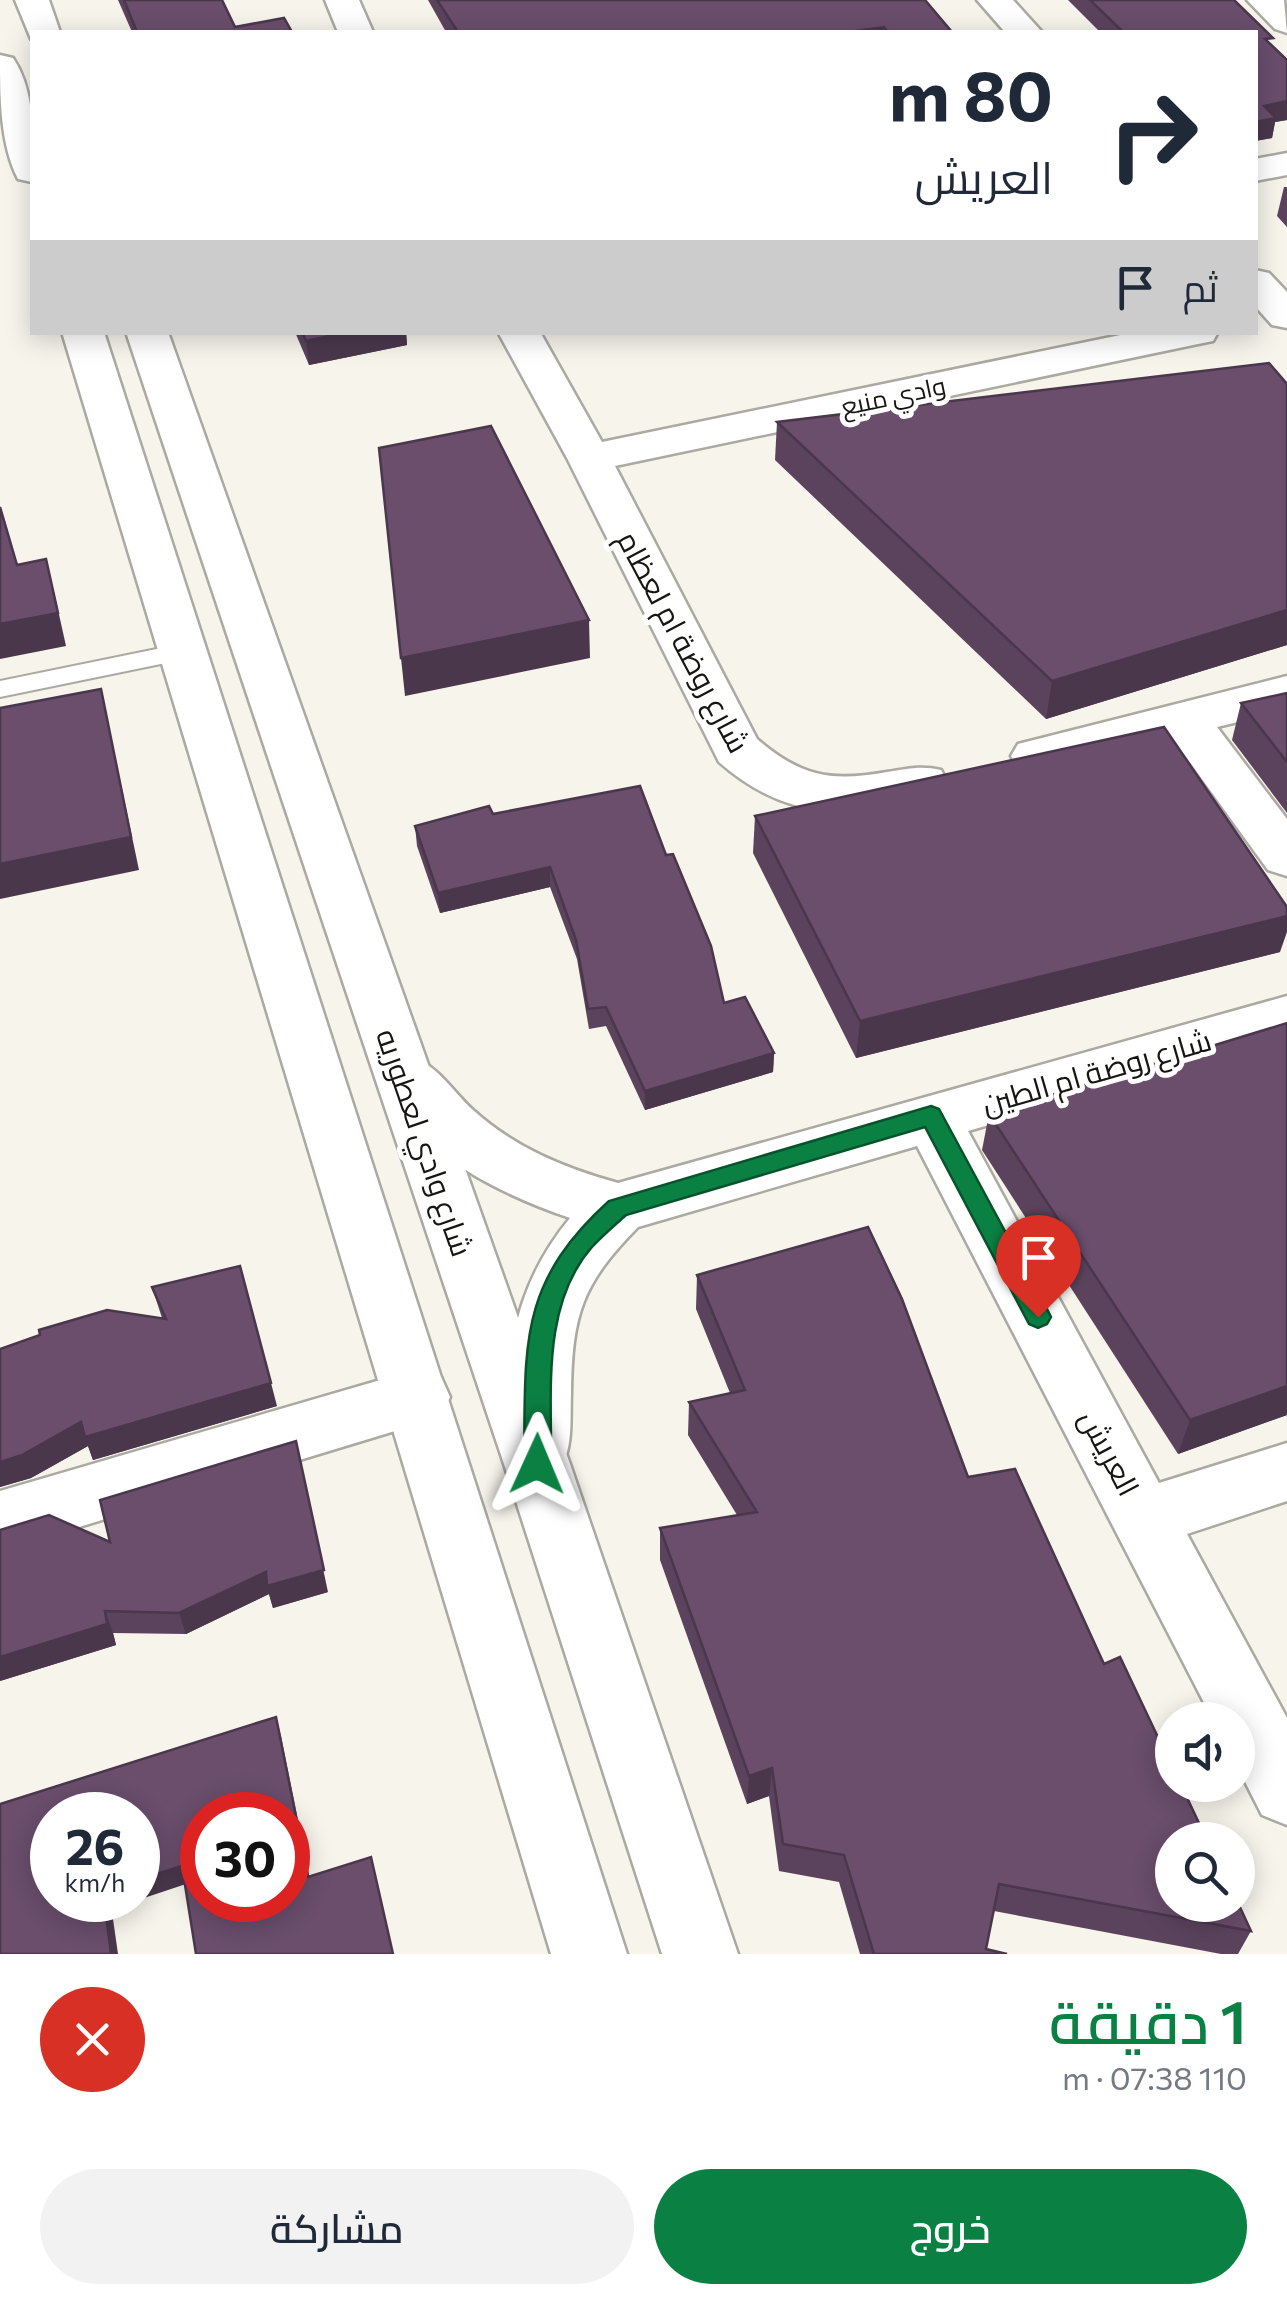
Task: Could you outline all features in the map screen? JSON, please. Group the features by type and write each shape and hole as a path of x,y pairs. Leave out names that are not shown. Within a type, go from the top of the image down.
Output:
{"street":[{"path":"32,0 42,30"},
{"path":"342,0 343,11 354,30"},
{"path":"994,0 1022,30"},
{"path":"1264,0 1287,22"},
{"path":"0,66 30,164"},
{"path":"1258,169 1287,164"},
{"path":"1258,287 1276,317"},
{"path":"83,335 589,1954"},
{"name":"شارع وادي لعطوريه","path":"148,335 537,1464 700,1954"},
{"name":"شارع روضة ام لعظام","path":"521,335 589,458 737,750 760,773 793,788 831,795 874,795 1287,693"},
{"name":"وادي منيع","path":"589,458 1184,335"},
{"path":"1186,720 1287,857"},
{"name":"شارع روضة ام الطين","path":"537,1464 539,1356 545,1317 561,1273 582,1241 618,1208 1287,1017"},
{"path":"405,1079 449,1127 484,1156 540,1184 618,1208"},
{"name":"العريش","path":"931,1116 1287,1790"},
{"path":"0,1521 418,1397"},
{"path":"1146,1518 1287,1472"}],"lane":[{"path":"0,689 181,652"}],"building":[{"path":"124,0 222,0 235,27 284,18 291,30 136,30"},
{"path":"437,0 925,0 950,30 884,27 457,30"},
{"path":"1090,0 1234,0 1273,38 1265,39 1287,60 1287,101 1264,106 1276,118 1258,121 1258,30 1121,30"},
{"path":"303,335 333,335 306,341"},
{"path":"1269,363 1287,384 1287,610 1052,681 777,422"},
{"path":"491,426 589,620 401,658 379,448"},
{"path":"0,507 17,565 46,559 58,613 0,624"},
{"path":"101,689 131,837 0,864 0,708"},
{"path":"1287,693 1287,762 1241,703"},
{"path":"1164,727 1287,907 1287,916 860,1021 755,816"},
{"path":"640,786 666,855 673,854 711,946 724,1003 745,997 774,1053 645,1091 606,1007 588,1009 576,940 550,867 438,893 415,826 489,806 493,814"},
{"path":"1287,1023 1287,1386 1190,1420 989,1114"},
{"path":"868,1227 902,1299 968,1477 1015,1469 1104,1664 1120,1657 1155,1731 1155,1802 1189,1802 1198,1822 1155,1822 1155,1913 999,1884 986,1949 1007,1954 874,1954 844,1855 783,1844 772,1768 749,1776 660,1528 757,1512 689,1402 745,1390 697,1275"},
{"path":"240,1266 271,1383 85,1437 81,1422 22,1455 0,1462 0,1349 40,1335 39,1330 107,1310 166,1319 152,1287"},
{"path":"296,1441 324,1570 267,1586 266,1572 179,1613 105,1611 107,1624 0,1657 0,1530 49,1515 110,1542 100,1500"},
{"path":"276,1717 291,1792 180,1792 180,1867 160,1873 160,1792 38,1792"},
{"path":"30,1795 30,1922 107,1922 111,1954 0,1954 0,1804"},
{"path":"371,1857 393,1954 196,1954 191,1922 310,1922 310,1876"},
{"path":"1203,1922 1247,1922 1251,1931"}],"route":[{"path":"537,1464 539,1356 545,1317 561,1273 582,1241 618,1208 931,1116 1038,1317"}]}
